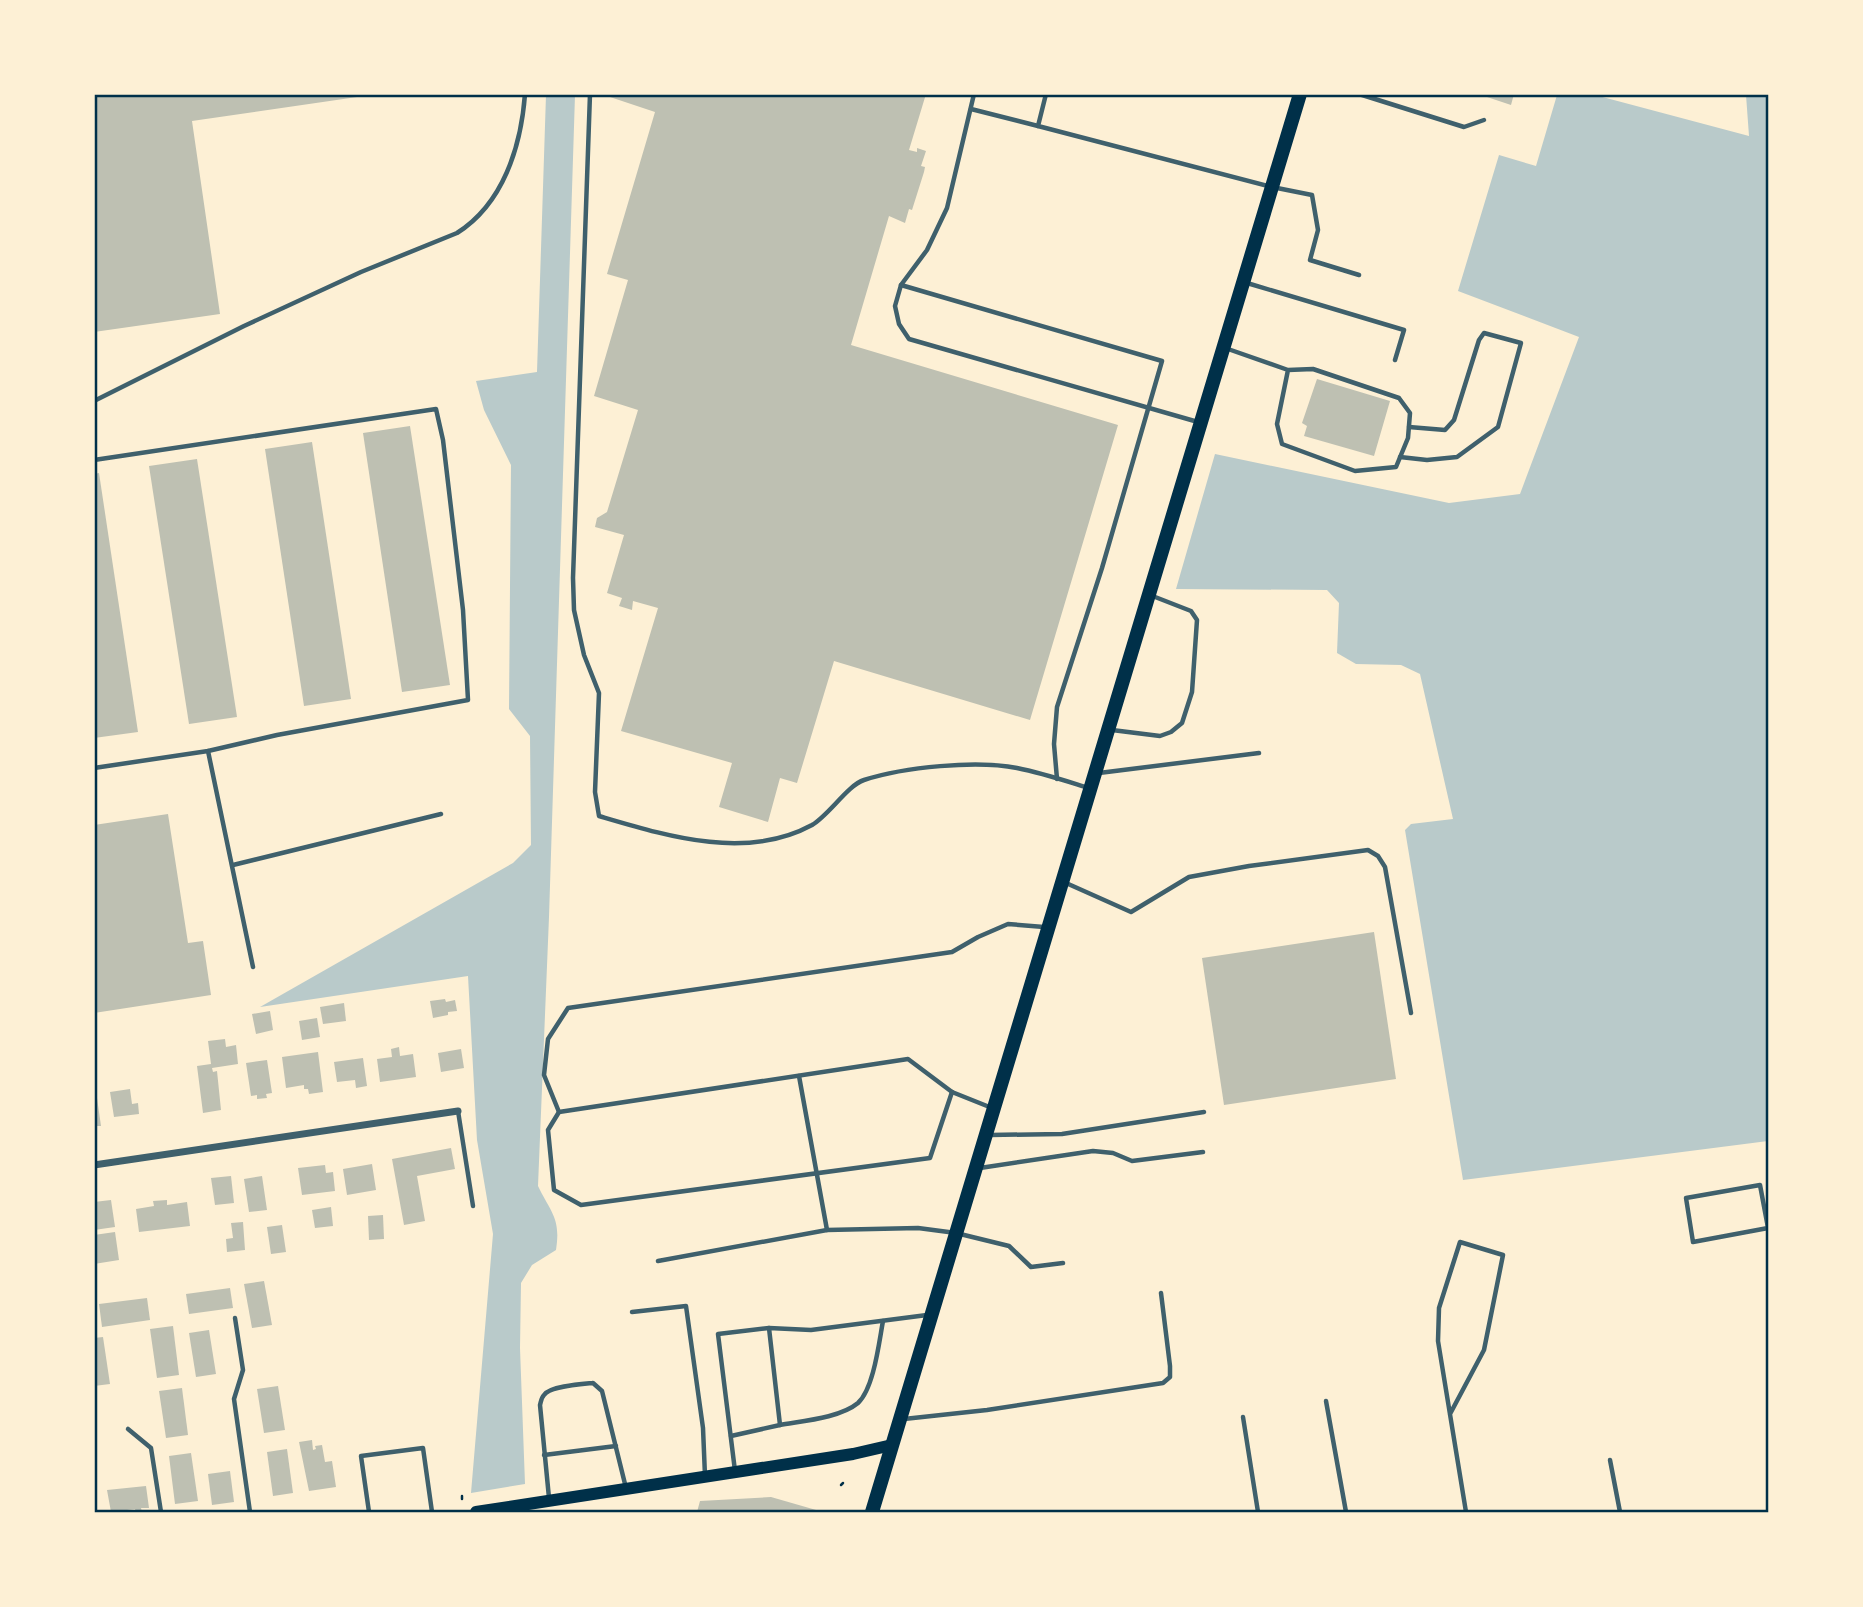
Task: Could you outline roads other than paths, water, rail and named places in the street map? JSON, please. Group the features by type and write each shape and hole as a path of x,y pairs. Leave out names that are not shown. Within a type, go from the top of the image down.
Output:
{"main road":[{"path":"872,1513 1300,94"},
{"path":"476,1513 892,1446"}],"street":[{"path":"94,1165 458,1111"}],"lane":[{"path":"94,401 244,326 361,272 457,233 471,224 488,207 507,173 519,140 525,94"},
{"path":"590,94 573,578 575,610 584,655 599,693 595,792 599,816 664,835 748,845 791,836 821,820 860,781 892,772 974,764 1016,768 1058,779 1093,781 1259,753"},
{"path":"974,94 947,208 927,250 901,285 895,306 899,324 909,339 1201,423"},
{"path":"1038,125 1046,94"},
{"path":"1359,94 1464,127 1484,120"},
{"path":"971,109 1311,195 1318,230 1310,260 1359,275"},
{"path":"1243,282 1404,330 1395,360"},
{"path":"901,285 1162,362 1102,568 1057,707 1054,744 1058,779"},
{"path":"1400,457 1427,460 1457,457 1498,426 1521,343 1484,333 1479,340 1454,420 1445,430 1409,427"},
{"path":"1223,347 1288,370 1313,369 1399,398 1410,413 1408,438 1396,467 1355,471 1282,444 1277,424 1288,370"},
{"path":"94,460 436,409 443,440 463,610 468,700 277,735 208,751 94,768"},
{"path":"1108,729 1160,736 1171,732 1182,723 1192,692 1197,620 1191,611 1149,595"},
{"path":"208,751 253,967"},
{"path":"233,865 441,814"},
{"path":"1062,881 1131,912 1189,877 1368,850 1378,856 1385,867 1411,1013"},
{"path":"559,1112 544,1075 548,1039 568,1008 952,952 1008,924 1049,927"},
{"path":"559,1112 908,1059 952,1093 993,1109"},
{"path":"799,1076 827,1230"},
{"path":"559,1112 548,1130 554,1190 581,1205 930,1158 952,1093"},
{"path":"458,1111 473,1206"},
{"path":"986,1135 1062,1135 1205,1112"},
{"path":"975,1169 1093,1151 1113,1153 1132,1161 1203,1152"},
{"path":"1760,1185 1768,1231 1693,1242 1686,1198 1760,1185"},
{"path":"658,1261 827,1230 918,1227 1009,1246 1031,1268 1063,1263"},
{"path":"1450,1414 1484,1350 1503,1255 1460,1242 1439,1308 1438,1341 1466,1513"},
{"path":"900,1419 987,1410 1163,1383 1170,1377 1170,1366 1161,1293"},
{"path":"632,1312 686,1306 703,1428 705,1477"},
{"path":"735,1472 719,1334 769,1328 811,1331 932,1314"},
{"path":"235,1318 243,1370 234,1399 250,1513"},
{"path":"731,1436 832,1415 858,1403 872,1373 883,1321"},
{"path":"769,1328 780,1425"},
{"path":"550,1501 539,1416 543,1395 549,1390 580,1384 593,1383 602,1391 626,1489"},
{"path":"1326,1401 1346,1513"},
{"path":"1243,1417 1258,1513"},
{"path":"128,1429 151,1448 161,1513"},
{"path":"544,1455 616,1446"},
{"path":"369,1513 362,1456 422,1448 432,1513"},
{"path":"1610,1460 1620,1513"}]}
